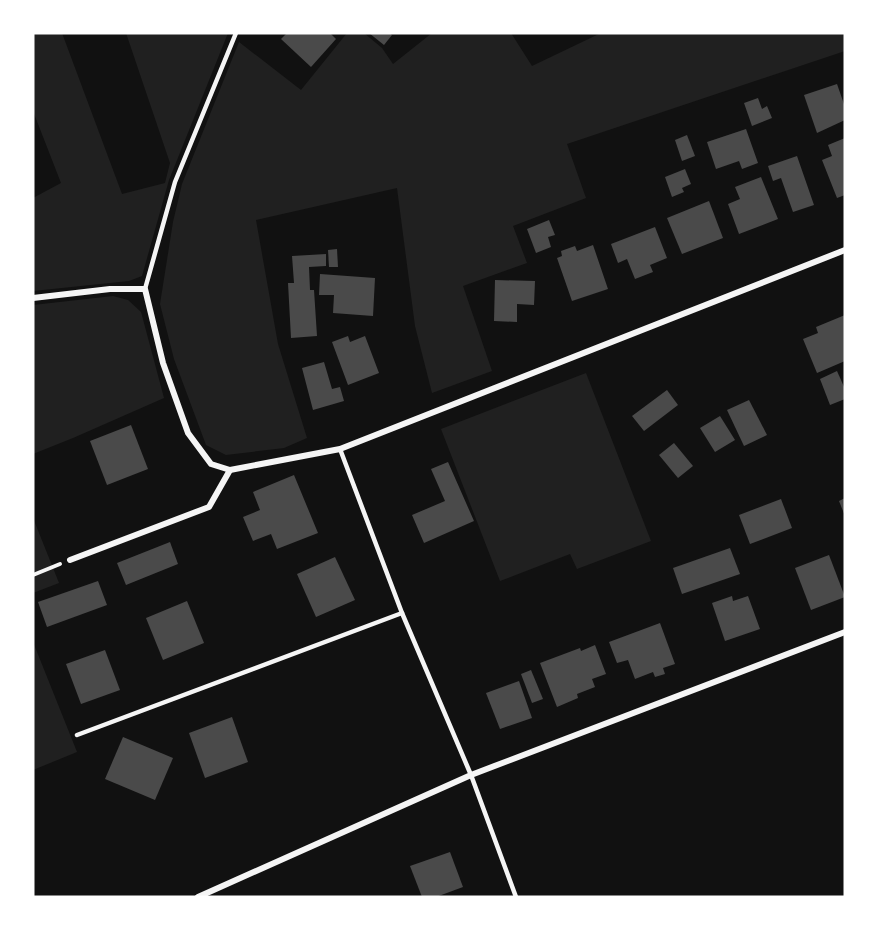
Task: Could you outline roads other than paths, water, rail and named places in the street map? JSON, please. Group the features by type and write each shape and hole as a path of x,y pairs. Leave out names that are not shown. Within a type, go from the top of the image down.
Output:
{"street":[{"path":"33,298 110,289 145,289 163,363 188,433 211,464 230,470 340,450 845,250"},
{"path":"70,560 208,507 230,470"},
{"path":"198,897 471,775 845,632"}],"lane":[{"path":"145,289 175,182 236,33"},
{"path":"340,450 402,613 471,775 516,897"},
{"path":"77,735 402,613"}]}
